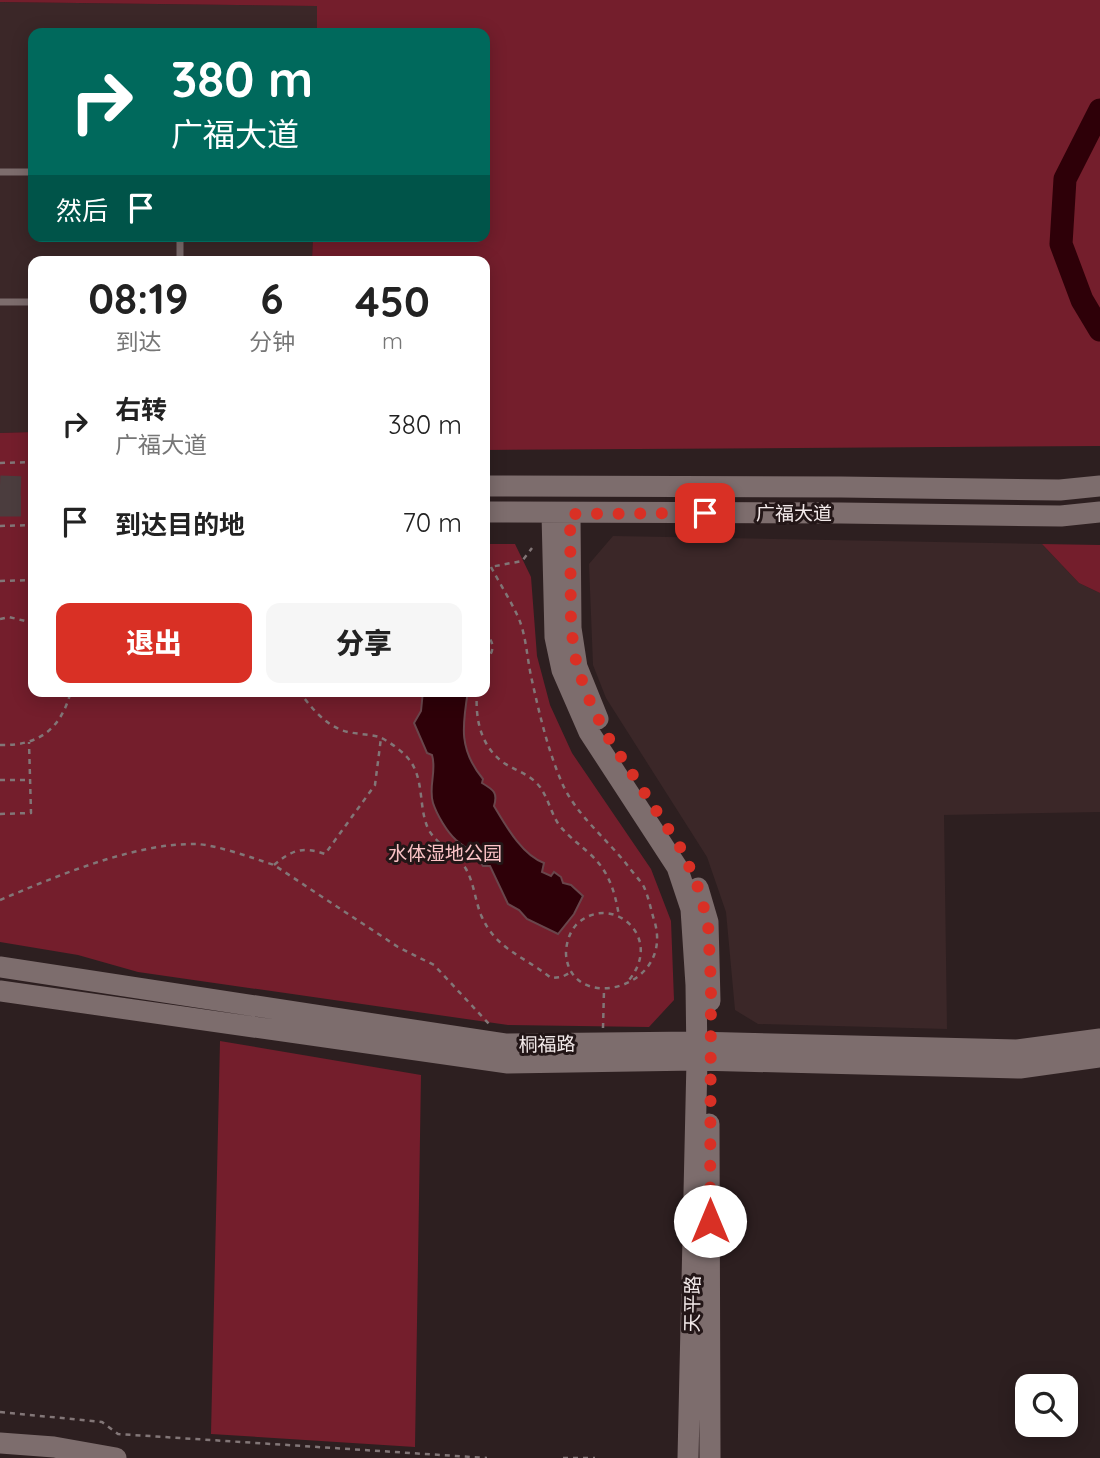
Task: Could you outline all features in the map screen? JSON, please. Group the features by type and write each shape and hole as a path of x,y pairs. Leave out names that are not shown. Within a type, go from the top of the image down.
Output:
{"street":[{"name":"广福大道","path":"490,486 1060,490 1100,486"},
{"name":"广福大道","path":"490,512 1061,516 1100,512"},
{"name":"天平路","path":"561,514 577,667 606,734 680,847 696,881 708,922 711,985 703,1051 688,1458"},
{"name":"桐福路","path":"0,967 505,1044 703,1051 1020,1068 1100,1057"},
{"name":"桐福路","path":"0,991 508,1063 703,1051 1017,1051 1100,1039"},
{"name":"天平路","path":"703,1051 710,1458"},
{"path":"0,1443 54,1447 116,1458"}],"lane":[{"path":"0,172 28,172"},
{"path":"0,302 28,302"}],"path":[{"path":"0,463 28,462"},
{"path":"0,526 28,525"},
{"path":"532,548 522,561 491,567 520,621 542,727 563,785 583,815 643,886 656,927 656,954 646,972 617,987 604,990 580,982 566,960 569,936 575,926 596,914 619,917 629,923 637,933 641,945 637,970 629,980"},
{"path":"0,581 28,580"},
{"path":"0,619 9,617 28,622"},
{"path":"490,638 494,643 494,651 490,656"},
{"path":"0,745 18,746 38,739 55,726 66,709 69,697"},
{"path":"303,697 311,708 337,728 381,737 407,756 420,782 427,826 466,870 481,915 496,940 551,978 572,972"},
{"path":"476,697 478,728 489,748 504,763 524,772 539,786 554,818 570,839 604,869 616,895 619,917"},
{"path":"274,865 290,852 312,849 325,854 375,785 381,737"},
{"path":"0,814 31,813 29,742"},
{"path":"0,780 30,780"},
{"path":"0,900 71,870 147,850 197,844 274,865 398,947 434,965 472,1003 495,1031"},
{"path":"603,1032 604,990"},
{"path":"0,1412 102,1422 118,1434 487,1458"},
{"path":"563,1458 595,1458"}],"shaded area":[{"path":"0,2 317,6 317,28 28,28 28,242 313,242 312,256 28,256 28,432 0,433"},
{"path":"613,536 1042,544 1079,583 1100,593 1100,812 944,815 947,1029 758,1024 735,1010 726,912 707,857 606,698 593,665 589,564"},
{"path":"422,697 467,697 464,716 466,748 483,779 482,783 494,792 494,806 522,847 544,863 542,872 551,876 554,872 561,877 563,883 571,885 583,896 574,914 558,934 527,919 519,910 508,904 490,866 483,866 446,828 432,797 432,755 427,753 414,723 421,711"}],"green space":[{"path":"1100,0 1100,446 490,450 490,256 312,256 313,242 490,242 490,28 317,28 317,6 0,2"},
{"name":"水体湿地公园","path":"28,432 28,697 490,697 490,544 515,544 531,577 537,656 550,705 572,753 651,869 671,921 674,1000 649,1027 508,1025 138,972 78,955 0,942 0,433"},
{"path":"1042,544 1100,545 1100,593 1079,583"},
{"path":"220,1041 421,1075 415,1447 211,1434"}],"waterway":[{"path":"1100,110 1065,179 1061,244 1082,300 1100,330"}],"tunnel":[{"path":"0,486 28,487"},
{"path":"0,506 28,506"}],"route":[{"path":"705,513 570,514 571,628 577,667 606,734 680,847 696,881 708,922 711,985 710,1221"}]}
